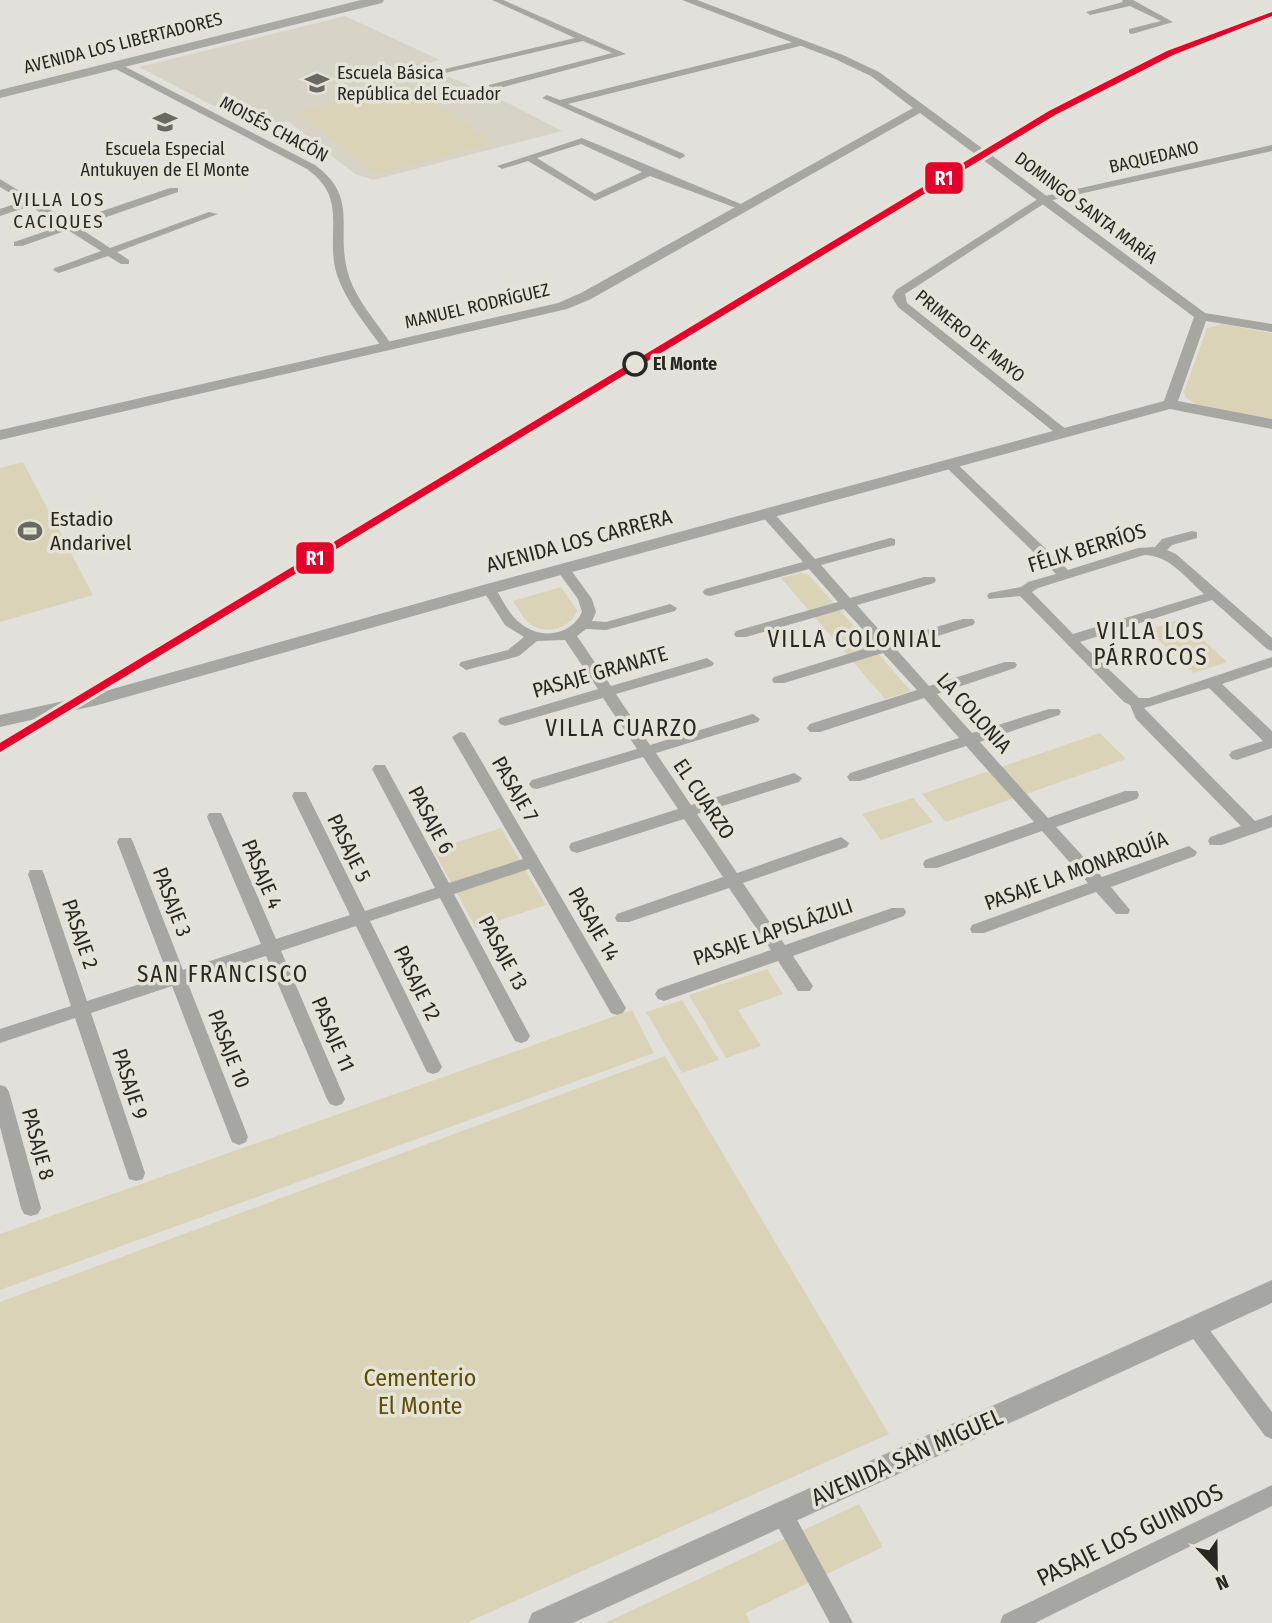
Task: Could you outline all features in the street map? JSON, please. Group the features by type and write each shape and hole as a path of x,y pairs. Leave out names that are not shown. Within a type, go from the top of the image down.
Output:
{"main road":[{"name":"AVENIDA LOS LIBERTADORES","path":"0,94 377,0"}],"street":[{"path":"492,87 621,54 496,0"},
{"name":"DOMINGO SANTA MARÍA","path":"687,0 864,68 1201,316"},
{"path":"1090,12 1128,1 1169,22 1132,31"},
{"path":"448,71 585,38"},
{"path":"559,103 801,43"},
{"name":"MOISÉS CHACÓN","path":"115,65 318,171 330,181 337,197 342,273 387,347"},
{"path":"547,98 680,156"},
{"name":"MANUEL RODRÍGUEZ","path":"0,435 539,313 575,302 921,108"},
{"path":"502,166 582,141 650,172 743,207"},
{"name":"BAQUEDANO","path":"1045,199 1272,148"},
{"path":"530,158 595,198 650,172"},
{"path":"0,182 125,262"},
{"path":"18,244 174,190"},
{"name":"PRIMERO DE MAYO","path":"1045,199 903,290 898,298 902,305 1063,433"},
{"path":"0,213 33,202"},
{"path":"59,270 213,214"},
{"path":"1272,328 1201,316 1170,404 1272,424"},
{"name":"AVENIDA LOS CARRERA","path":"0,721 92,701 489,589 1170,404"},
{"path":"950,464 1065,575"},
{"name":"LA COLONIA","path":"767,514 1122,909"},
{"name":"FÉLIX BERRÍOS","path":"995,596 1025,590 1029,586 1143,551 1159,551 1167,542 1192,535"},
{"path":"710,592 890,542"},
{"path":"1159,551 1171,557 1272,646"},
{"path":"489,589 512,624 533,635 551,638 569,635 584,625 588,619 589,606 564,569"},
{"path":"741,634 929,580"},
{"path":"1025,590 1026,596 1126,697 1137,703 1150,703 1272,662"},
{"path":"1070,640 1214,595"},
{"path":"584,625 606,626 670,608"},
{"path":"779,680 968,622"},
{"path":"466,665 519,650 531,641 533,635"},
{"name":"EL CUARZO","path":"569,635 804,986"},
{"name":"PASAJE GRANATE","path":"505,721 707,663"},
{"path":"815,728 1010,665"},
{"path":"1210,682 1272,741 1237,755"},
{"path":"1137,703 1141,716 1252,828"},
{"path":"855,777 1054,712"},
{"path":"537,784 753,719"},
{"name":"PASAJE 7","path":"460,737 533,862"},
{"name":"PASAJE 6","path":"380,769 444,891"},
{"path":"577,847 794,778"},
{"path":"931,864 1131,794"},
{"name":"PASAJE 5","path":"300,796 360,919"},
{"name":"PASAJE 4","path":"215,817 271,948"},
{"path":"1216,841 1272,821"},
{"name":"PASAJE 3","path":"125,842 177,978"},
{"path":"622,918 841,843"},
{"name":"PASAJE LA MONARQUÍA","path":"978,929 1189,852"},
{"path":"0,1036 533,862"},
{"name":"PASAJE 14","path":"533,862 617,1008"},
{"name":"PASAJE 2","path":"36,874 82,1010"},
{"name":"PASAJE 13","path":"444,891 521,1036"},
{"name":"PASAJE LAPISLÁZULI","path":"664,994 898,912"},
{"name":"PASAJE 12","path":"360,919 433,1067"},
{"name":"PASAJE 11","path":"271,948 336,1099"},
{"name":"PASAJE 10","path":"177,978 239,1137"},
{"name":"PASAJE 9","path":"82,1010 136,1173"},
{"name":"PASAJE 8","path":"0,1092 32,1208"},
{"name":"AVENIDA SAN MIGUEL","path":"542,1623 1272,1291"},
{"path":"1195,1326 1272,1429"},
{"name":"PASAJE LOS GUINDOS","path":"1022,1621 1272,1495"},
{"path":"782,1514 842,1623"}],"shaded area":[{"name":"Escuela Básica República del Ecuador","path":"345,16 440,60 422,65 502,100 562,131 373,180 355,174 288,121 262,131 139,67"}],"green space":[{"path":"410,83 493,143 376,175 297,112"},
{"path":"1222,324 1272,333 1272,419 1197,405 1186,398 1184,392 1207,328"},
{"name":"Estadio Andarivel","path":"23,462 93,595 0,622 0,468"},
{"path":"800,573 809,575 911,691 885,699 781,578"},
{"path":"561,587 577,610 570,621 558,628 536,628 523,616 513,601"},
{"path":"1181,619 1227,662 1194,673 1148,630"},
{"path":"1100,733 1126,759 946,822 922,794"},
{"path":"913,798 933,822 881,840 862,814"},
{"path":"501,828 546,905 476,928 433,850"},
{"path":"767,969 783,994 738,1010 761,1046 726,1058 689,995"},
{"path":"682,1000 719,1060 682,1073 646,1012"},
{"path":"632,1010 654,1053 0,1290 0,1234"},
{"name":"Cementerio El Monte","path":"665,1056 889,1434 466,1623 0,1623 0,1302"},
{"path":"859,1504 883,1547 746,1613 750,1623 605,1623"}],"transit line":[{"name":"R1","path":"0,748 1052,113 1170,53 1272,14"}],"place":[{"name":"Escuela Básica República del Ecuador","path":"317,83"},
{"name":"Escuela Especial Antukuyen de El Monte","path":"165,122"},
{"name":"El Monte","path":"635,364"},
{"name":"Estadio Andarivel","path":"30,531"}],"district":[{"name":"VILLA LOS CACIQUES","path":"59,210"},
{"name":"VILLA COLONIAL","path":"855,639"},
{"name":"VILLA LOS PÁRROCOS","path":"1151,644"},
{"name":"VILLA CUARZO","path":"622,728"},
{"name":"SAN FRANCISCO","path":"223,974"}]}
